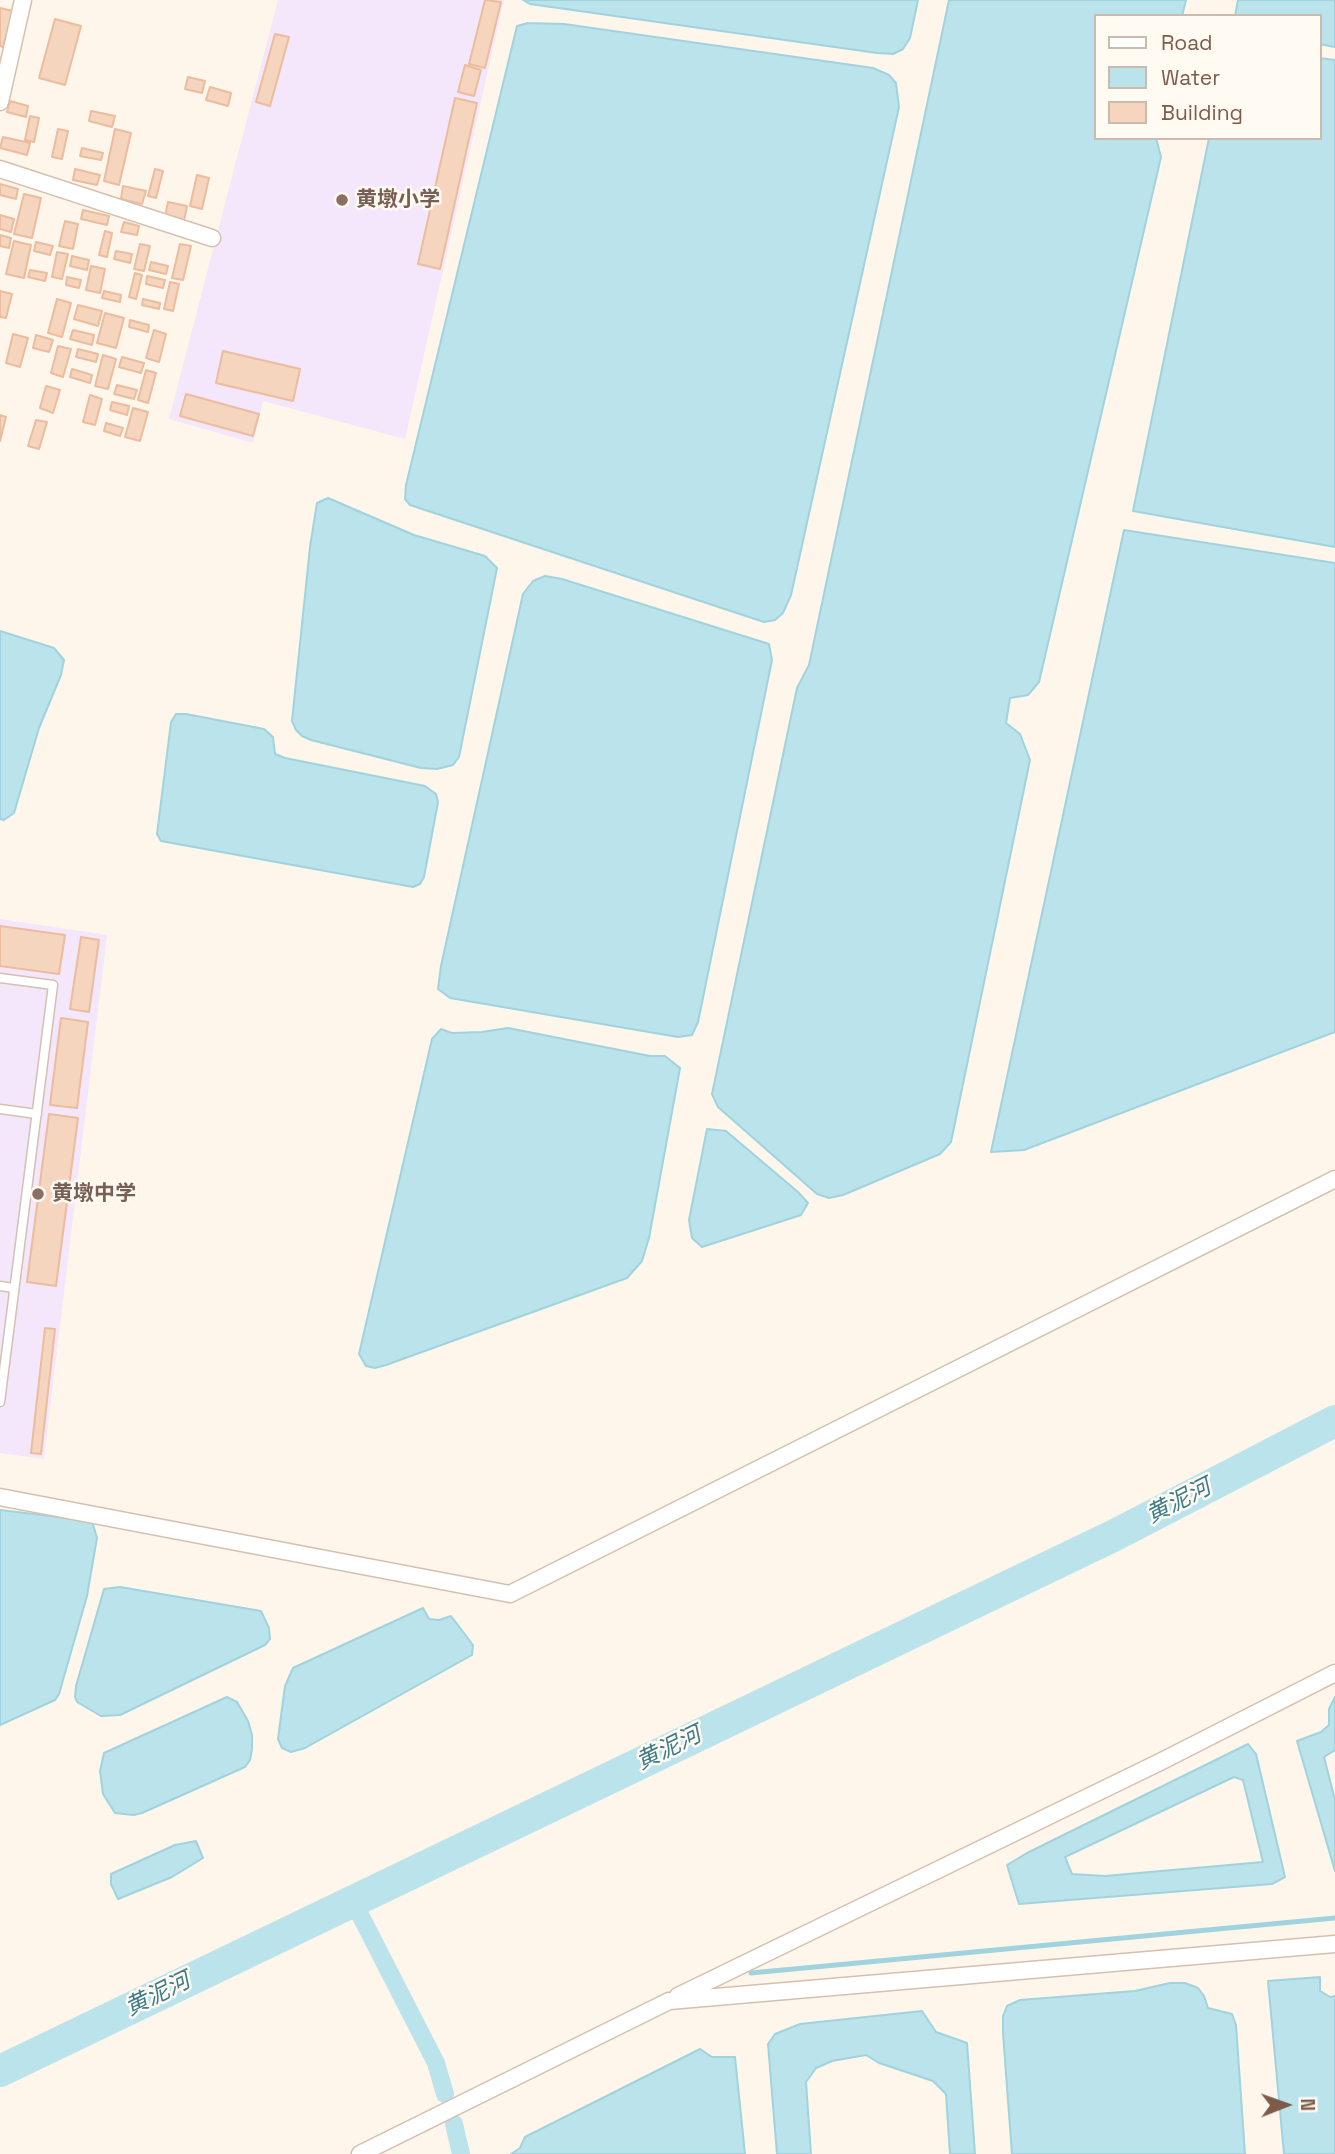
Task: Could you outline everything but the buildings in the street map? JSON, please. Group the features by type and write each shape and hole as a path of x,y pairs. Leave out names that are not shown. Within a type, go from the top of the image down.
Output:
{"street":[{"path":"0,102 23,0"},
{"path":"0,169 212,237"},
{"path":"0,1497 510,1594 1335,1179"},
{"path":"360,2154 380,2149 669,2001 1160,1762 1335,1673"},
{"path":"669,2001 1335,1944"}],"lane":[{"path":"0,988 1,978 53,985 0,1402"},
{"path":"0,1109 37,1114"},
{"path":"0,1286 14,1288"}],"shaded area":[{"name":"黄墩小学","path":"278,0 504,0 405,439 263,401 253,443 169,419"},
{"name":"黄墩中学","path":"0,919 107,935 44,1459 0,1453"}],"water":[{"path":"523,0 918,0 910,38 903,49 893,54 530,4"},
{"path":"949,0 1186,0 1182,14 1094,14 1094,140 1157,140 1161,157 1039,682 1028,695 1010,698 1006,723 1020,734 1030,760 951,1142 940,1154 843,1195 829,1198 817,1194 718,1107 712,1094 797,688 809,665"},
{"path":"1238,0 1335,0 1335,47 1321,44 1321,14 1235,14"},
{"path":"528,23 564,24 873,68 889,75 896,83 899,107 791,595 783,613 775,620 764,622 410,505 405,499 406,485 517,26"},
{"path":"1321,58 1335,60 1335,547 1133,511 1209,140 1321,140"},
{"path":"328,498 414,535 485,556 497,568 459,757 453,765 437,769 421,768 311,740 296,730 292,721 310,547 317,503"},
{"path":"1124,530 1335,563 1335,1032 1024,1150 991,1152"},
{"path":"545,576 769,644 772,660 698,1022 692,1035 678,1037 450,998 438,989 523,594 533,581"},
{"path":"0,631 54,648 64,660 61,675 39,728 14,813 4,820 0,819"},
{"path":"176,714 264,729 273,737 275,754 285,758 425,786 436,794 438,802 424,877 420,884 413,887 161,841 157,834 171,722"},
{"path":"508,1028 650,1056 665,1056 680,1068 649,1238 642,1261 627,1278 386,1365 375,1368 366,1366 359,1354 432,1039 441,1029 452,1033"},
{"path":"707,1129 726,1131 798,1192 808,1203 801,1215 702,1247 692,1238 689,1220"},
{"path":"0,1510 92,1521 97,1538 87,1596 59,1694 55,1700 0,1725"},
{"path":"120,1587 261,1611 269,1628 270,1639 265,1645 120,1715 101,1716 77,1702 76,1686 104,1589"},
{"path":"423,1608 429,1619 439,1620 451,1616 473,1645 472,1655 305,1748 291,1752 282,1748 278,1739 285,1686 293,1668"},
{"path":"227,1697 237,1702 248,1721 252,1735 250,1760 245,1767 142,1813 115,1813 103,1794 100,1771 104,1753"},
{"path":"1335,1697 1335,1750 1324,1757 1335,1800 1335,1871 1297,1741 1321,1732 1329,1725 1329,1709"},
{"path":"1248,1744 1256,1754 1285,1877 1272,1884 1019,1904 1007,1865","holes":["1234,1777 1243,1780 1263,1862 1105,1876 1072,1874 1065,1857"]},
{"path":"196,1841 203,1858 172,1877 118,1899 111,1884 111,1874 175,1845"},
{"path":"1320,1977 1320,1991 1330,1997 1335,1996 1335,2154 1284,2154 1268,1981"},
{"path":"1170,1983 1185,1983 1198,1988 1208,2008 1232,2014 1236,2025 1245,2154 1012,2154 1003,2033 1003,2016 1007,2006 1020,2000 1135,1991"},
{"path":"922,2011 936,2032 967,2043 975,2154 950,2154 946,2094 933,2081 879,2063 866,2055 832,2061 816,2068 806,2082 811,2154 777,2154 768,2044 775,2034 800,2024"},
{"path":"700,2049 712,2057 735,2057 745,2154 511,2154 520,2148 525,2137"}],"waterway":[{"name":"黄泥河","path":"0,2071 1115,1535 1335,1421"},
{"path":"353,1901 436,2063 445,2094"},
{"path":"751,1973 1335,1918"},
{"path":"454,2124 461,2154"}],"place":[{"name":"黄墩小学","path":"342,200"},
{"name":"黄墩中学","path":"38,1194"}]}
